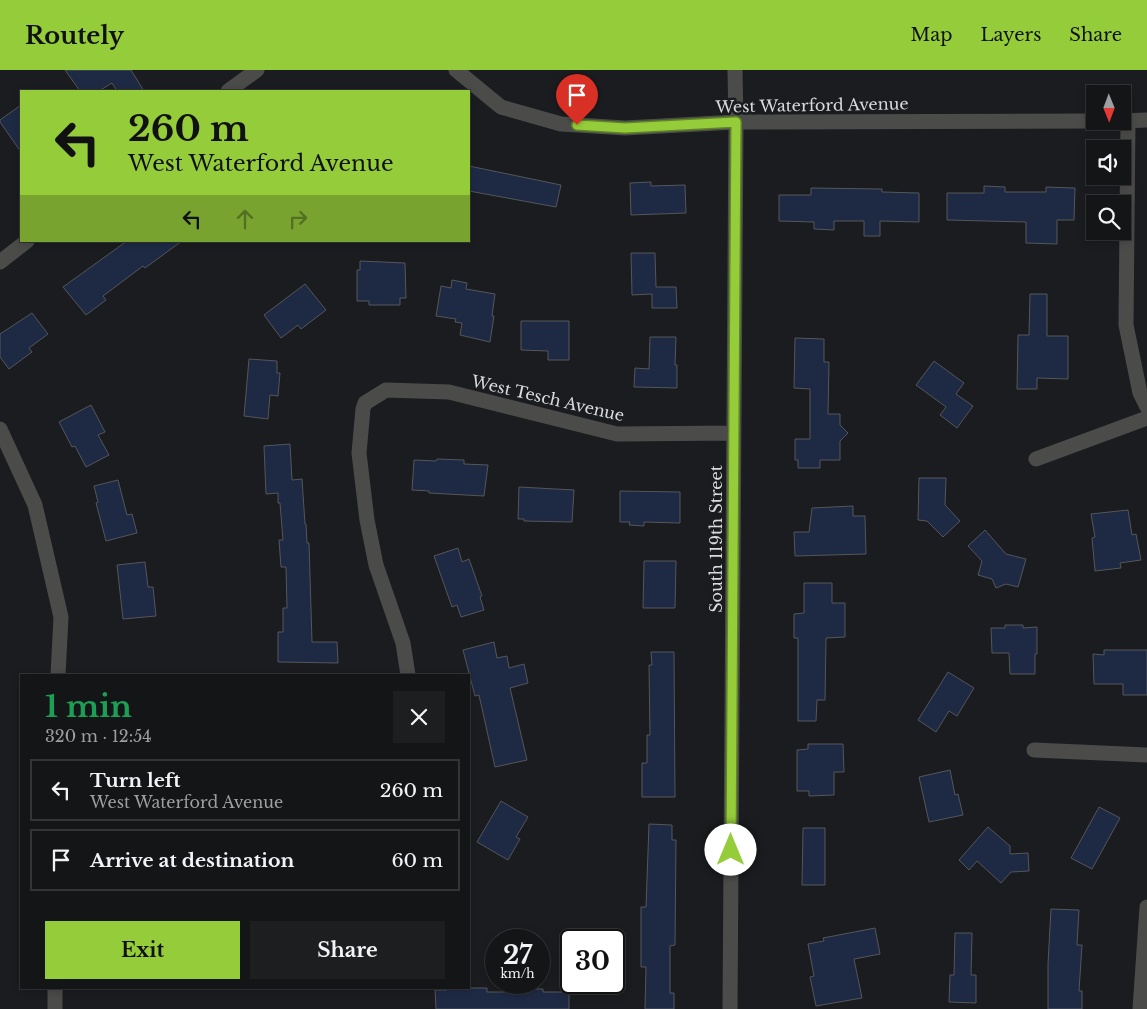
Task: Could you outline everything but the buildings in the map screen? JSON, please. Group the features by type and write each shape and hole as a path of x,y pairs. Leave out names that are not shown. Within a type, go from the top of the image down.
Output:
{"street":[{"path":"229,90 257,70"},
{"name":"West Waterford Avenue","path":"456,70 501,107 561,124 625,128 736,122 1086,121"},
{"name":"South 119th Street","path":"730,1009 735,70"},
{"path":"1131,121 1147,120"},
{"path":"1125,130 1126,325 1140,393 1147,407"},
{"path":"0,262 26,242"},
{"name":"West Tesch Avenue","path":"408,674 403,643 376,565 367,520 359,453 365,403 386,390 449,392 617,434 734,433"},
{"path":"1036,459 1147,418"},
{"path":"0,429 35,505 60,617 58,674"},
{"path":"1034,750 1147,755"},
{"path":"1140,1009 1147,907"},
{"path":"55,989 55,1009"}],"route":[{"path":"577,125 625,128 736,122 731,850"}]}
